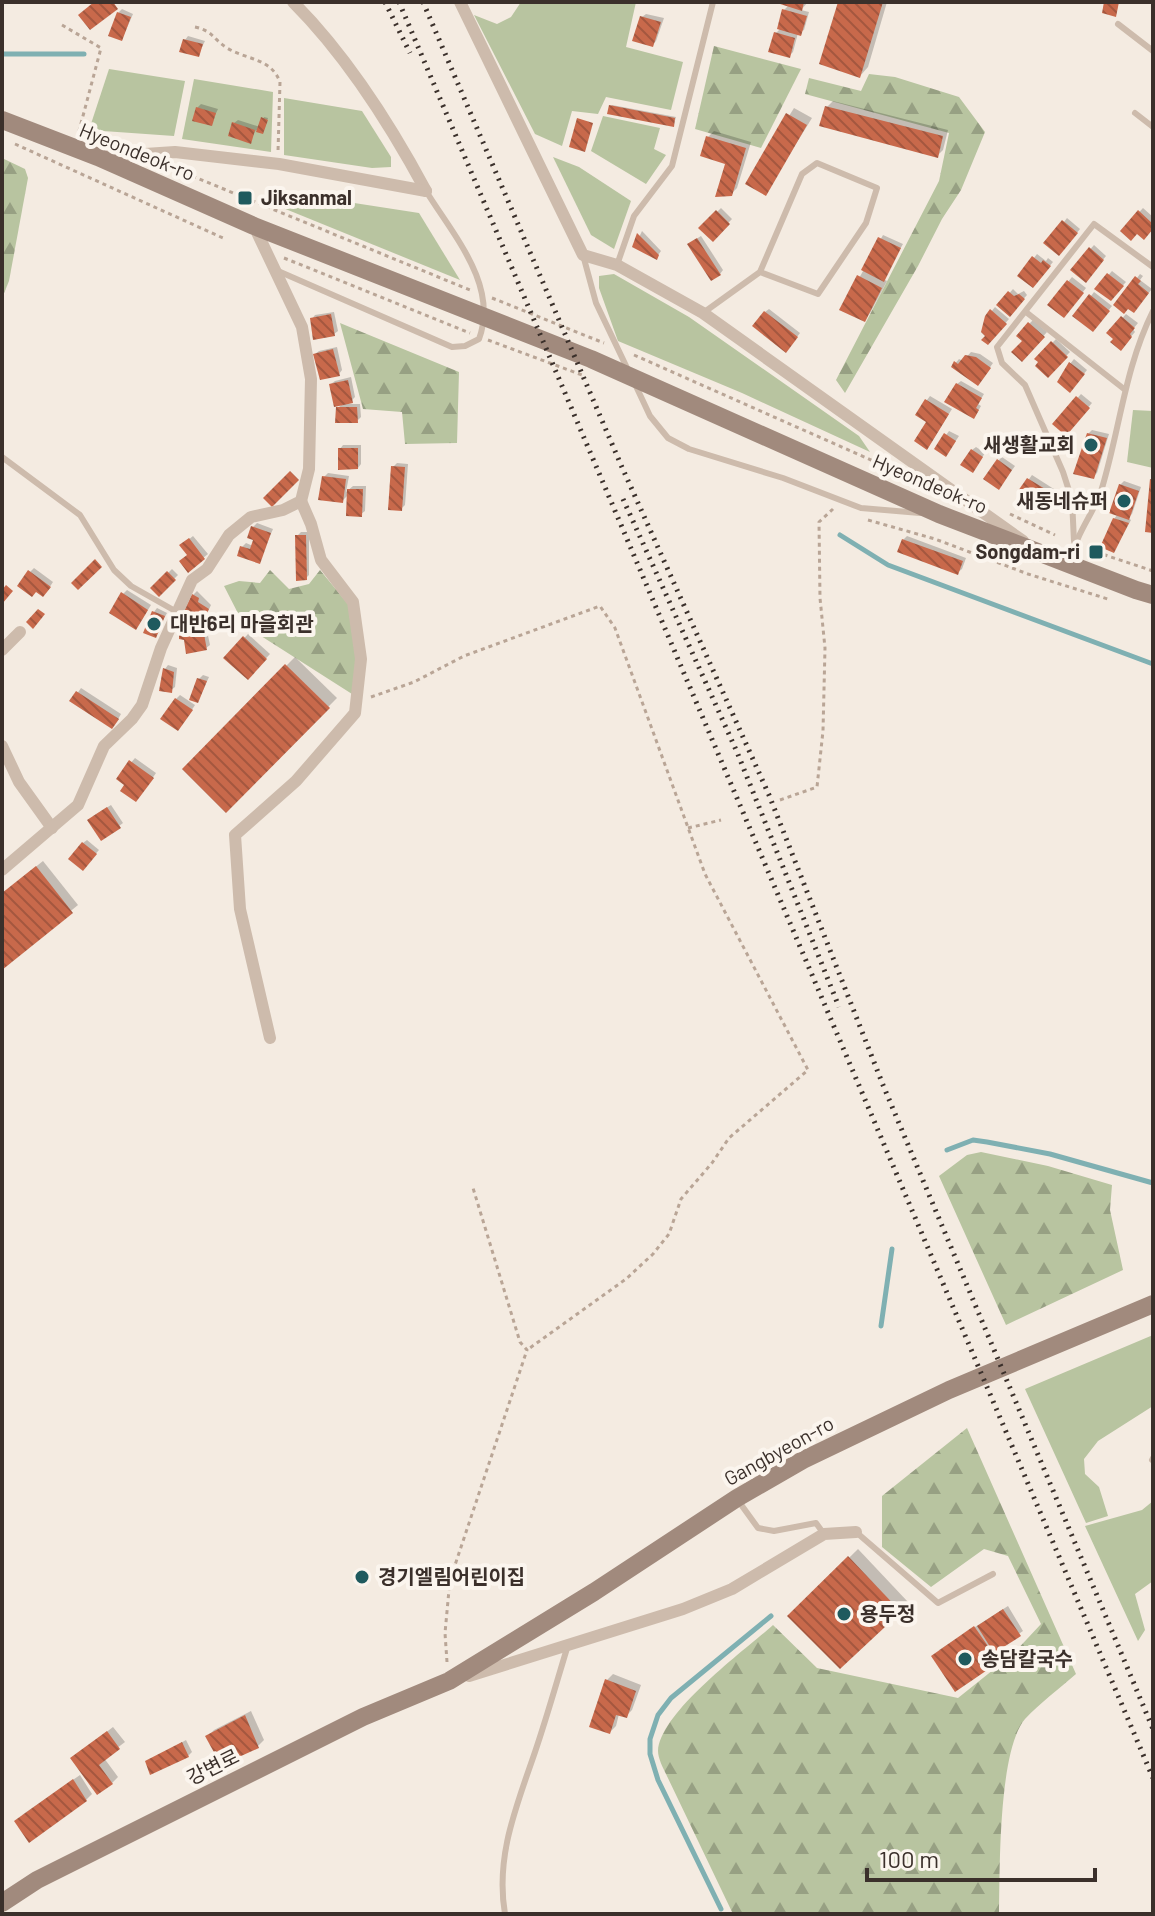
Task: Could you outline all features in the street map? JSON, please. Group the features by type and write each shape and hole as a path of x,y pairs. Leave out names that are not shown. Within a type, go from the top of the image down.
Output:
{"street":[{"path":"293,2 375,105 426,191"},
{"path":"460,2 583,255 617,265 703,313 1039,553"},
{"name":"Hyeondeok-ro","path":"2,120 98,157 254,226 591,359 939,514 1153,595"},
{"path":"98,157 175,152 279,164 426,191"},
{"path":"254,226 302,327 311,379 309,469 301,501 321,560 353,602 361,659 355,713 296,781 235,835 240,909 270,1038"},
{"path":"2,870 78,805 104,746 142,705 161,648 192,580 207,569 229,535 251,517 283,510 301,501"},
{"path":"2,650 20,632"},
{"path":"2,746 19,782 52,828"},
{"name":"Gangbyeon-ro","path":"449,1681 594,1592 737,1498 803,1460 949,1390 1153,1304"},
{"path":"449,1681 683,1609 732,1589 824,1534 856,1532"},
{"name":"강변로","path":"2,1903 37,1880 350,1723 449,1681"}],"lane":[{"path":"617,265 634,216 672,166 713,2"},
{"path":"1118,24 1153,51"},
{"path":"1135,113 1153,127"},
{"path":"703,313 760,272 802,174 817,163 877,188 866,223 818,294 760,272"},
{"path":"274,269 452,347 465,346 479,339 486,310 483,290 472,265 426,191"},
{"path":"1070,564 1074,541 1072,500 1063,472 1025,385 1002,363 997,347 1094,224 1153,267"},
{"path":"583,255 596,303 650,416 668,438 689,449 861,508 939,514"},
{"path":"1074,541 1101,491 1124,389 1141,335 1153,311"},
{"path":"1026,312 1124,389"},
{"path":"2,457 80,515 114,570 131,586 177,612"},
{"path":"737,1498 758,1528 774,1531 816,1523 824,1534"},
{"path":"856,1532 938,1603 993,1574"},
{"path":"384,1568 450,1579"},
{"path":"505,1914 503,1877 514,1808 536,1750 568,1645"}],"path":[{"path":"62,25 101,48 74,150"},
{"path":"195,27 209,30 227,48 265,63 276,71 280,82 279,164"},
{"path":"16,145 223,238"},
{"path":"167,165 475,291"},
{"path":"284,258 435,320 584,376"},
{"path":"489,297 616,348"},
{"path":"630,353 910,477"},
{"path":"780,800 817,787 823,731 825,648 820,598 819,522 842,500"},
{"path":"860,518 935,539 1028,574 1113,600"},
{"path":"1096,552 1153,571"},
{"path":"355,713 373,696 414,682 464,656 600,606 615,628 711,887 808,1070 729,1138 681,1199 669,1234 653,1254 626,1279 527,1350 450,1579 445,1633 449,1681"},
{"path":"688,828 721,820"},
{"path":"473,1188 520,1342 527,1350"}],"green space":[{"path":"521,2 636,2 626,47 683,62 671,110 606,97 598,114 572,111 562,146 535,134 474,15 497,24 511,17"},
{"path":"714,46 801,69 761,148 695,129"},
{"path":"109,69 185,81 174,136 89,130"},
{"path":"869,74 895,77 959,97 985,132 961,190 845,393 836,380 939,181 949,133 805,94 809,78 861,91"},
{"path":"194,79 273,92 271,152 182,139"},
{"path":"284,98 362,111 391,157 391,167 372,168 284,155"},
{"path":"603,116 660,128 654,149 666,155 646,184 591,151"},
{"path":"553,157 579,167 631,201 614,249 591,235"},
{"path":"2,158 25,169 28,178 9,281 2,298"},
{"path":"270,190 419,213 460,280 283,208"},
{"path":"614,274 689,317 859,436 870,452 618,341 599,288 599,276"},
{"path":"340,323 459,372 457,443 405,444 402,412 363,409"},
{"path":"1133,410 1153,411 1153,468 1127,462"},
{"path":"270,570 289,589 309,584 320,570 348,604 356,661 352,694 244,625 224,586 239,581 260,583"},
{"path":"981,1152 1048,1166 1112,1185 1110,1210 1123,1270 1006,1325 939,1176 967,1155"},
{"path":"1153,1335 1153,1406 1098,1441 1084,1459 1085,1474 1099,1487 1108,1516 1086,1523 1025,1389"},
{"path":"967,1428 1076,1674 1025,1719 1016,1735 1002,1812 999,1914 733,1914 658,1754 662,1735 705,1683 773,1625 817,1668 958,1698 1013,1654 1041,1624 1008,1556 984,1549 931,1587 882,1547 882,1496"},
{"path":"1153,1501 1153,1581 1135,1594 1145,1630 1138,1641 1085,1526 1142,1510"}],"building":[{"path":"94,2 113,2 118,9 90,30 78,15"},
{"path":"777,2 804,2 802,11"},
{"path":"838,2 883,2 860,78 819,64"},
{"path":"1104,2 1119,2 1116,17 1102,13"},
{"path":"782,9 807,16 801,36 777,29"},
{"path":"117,12 131,17 122,41 108,36"},
{"path":"640,16 661,22 653,47 632,41"},
{"path":"774,32 795,38 790,58 768,52"},
{"path":"183,39 203,44 199,57 179,52"},
{"path":"609,105 675,118 674,127 607,114"},
{"path":"825,106 943,136 938,158 819,126"},
{"path":"196,107 216,113 212,126 192,121"},
{"path":"786,113 807,125 766,196 745,184"},
{"path":"261,117 268,120 263,134 256,132"},
{"path":"577,118 593,123 585,152 569,147"},
{"path":"232,122 255,130 251,144 228,136"},
{"path":"706,136 746,148 732,196 715,197 725,164 700,156"},
{"path":"716,210 730,224 713,242 698,228"},
{"path":"1138,210 1153,224 1153,229 1144,240 1137,234 1131,241 1120,231"},
{"path":"1062,220 1078,233 1059,256 1043,243"},
{"path":"637,233 659,255 657,260 632,247"},
{"path":"878,237 901,248 884,282 861,270"},
{"path":"697,238 721,275 711,281 687,244"},
{"path":"1089,247 1104,260 1086,283 1070,270"},
{"path":"1032,256 1051,266 1033,288 1017,276"},
{"path":"1107,273 1124,286 1111,301 1094,289"},
{"path":"857,275 882,288 865,322 839,310"},
{"path":"1135,276 1141,281 1138,284 1149,293 1134,313 1128,309 1124,314 1113,305"},
{"path":"1067,280 1084,293 1064,318 1047,305"},
{"path":"1008,291 1025,299 1010,317 996,305"},
{"path":"1089,294 1110,311 1093,332 1072,316"},
{"path":"990,309 1007,324 988,345 981,340 985,336 981,332"},
{"path":"764,311 798,337 786,353 752,326"},
{"path":"331,314 335,336 313,340 310,318"},
{"path":"1121,316 1135,328 1121,351 1110,342 1113,339 1106,333"},
{"path":"1028,322 1045,337 1022,362 1011,352 1022,341 1016,336"},
{"path":"1051,341 1068,357 1048,378 1035,366 1038,362 1034,359"},
{"path":"333,349 340,376 320,380 313,354"},
{"path":"965,355 976,357 991,368 978,386 951,367 954,361 958,364"},
{"path":"1069,362 1085,374 1070,393 1057,382"},
{"path":"348,380 353,403 334,407 329,384"},
{"path":"956,383 982,398 974,419 944,402"},
{"path":"1076,396 1090,408 1066,436 1052,424"},
{"path":"925,399 949,414 927,450 914,441 926,422 915,415"},
{"path":"336,407 357,407 358,423 335,423"},
{"path":"944,433 956,441 946,457 934,449"},
{"path":"1087,433 1107,438 1094,479 1073,474"},
{"path":"338,448 358,448 358,469 338,470"},
{"path":"971,449 983,457 973,473 960,465"},
{"path":"997,459 1012,470 999,490 983,479"},
{"path":"391,466 405,467 402,511 388,510"},
{"path":"290,471 299,480 272,507 263,498"},
{"path":"322,476 346,479 343,503 318,500"},
{"path":"1027,478 1055,495 1046,509 1018,491"},
{"path":"1150,479 1153,480 1153,533 1145,532"},
{"path":"1119,484 1139,491 1129,520 1109,513"},
{"path":"347,489 363,489 362,517 346,516"},
{"path":"1113,518 1129,523 1114,553 1100,547"},
{"path":"251,526 271,533 260,564 237,556 240,546 250,549 253,540 247,538"},
{"path":"295,535 306,535 307,580 296,581"},
{"path":"189,538 205,559 188,573 179,561 187,555 179,545"},
{"path":"902,539 963,561 958,575 897,552"},
{"path":"95,559 102,567 78,590 71,583"},
{"path":"28,570 51,587 43,597 36,592 32,597 17,586"},
{"path":"167,571 176,580 159,597 150,588"},
{"path":"6,585 13,591 2,604 2,590"},
{"path":"121,592 148,610 136,630 109,613"},
{"path":"192,594 209,609 199,629 203,629 207,650 186,654 184,640 179,639 179,628 193,629 178,623"},
{"path":"38,609 45,614 33,629 26,622"},
{"path":"152,611 165,616 156,638 143,633"},
{"path":"243,636 267,659 248,680 223,658"},
{"path":"285,664 330,708 226,813 182,769"},
{"path":"163,668 174,672 172,693 159,691"},
{"path":"197,678 207,681 198,703 189,700"},
{"path":"76,691 119,719 112,729 69,701"},
{"path":"175,698 193,710 178,731 160,719"},
{"path":"129,760 154,778 136,802 120,791 124,785 116,779"},
{"path":"107,807 121,828 101,841 87,820"},
{"path":"82,842 97,854 83,871 68,859"},
{"path":"36,866 73,913 2,970 2,893"},
{"name":"용두정","path":"848,1556 901,1612 840,1669 787,1616"},
{"path":"1003,1609 1021,1636 994,1653 977,1626"},
{"name":"송담칼국수","path":"974,1626 999,1662 955,1692 931,1656"},
{"path":"605,1679 636,1691 627,1718 616,1715 610,1734 589,1727"},
{"path":"245,1715 259,1748 221,1765 205,1736"},
{"path":"107,1731 120,1749 99,1765 113,1784 97,1795 70,1758"},
{"path":"182,1742 189,1757 150,1775 145,1761"},
{"path":"73,1779 87,1801 29,1843 14,1821"}],"waterway":[{"path":"2,54 84,54"},
{"path":"840,535 888,565 1153,664"},
{"path":"947,1150 973,1140 987,1142 1050,1154 1153,1183"},
{"path":"881,1326 892,1249"},
{"path":"721,1909 658,1780 650,1754 650,1739 658,1715 671,1698 771,1616"}],"railway":[{"path":"385,2 410,53"},
{"path":"399,2 1153,1778"},
{"path":"423,2 621,465 769,795 883,1085 1153,1729"},
{"path":"623,499 737,752 839,1007"}],"place":[{"name":"Jiksanmal","path":"245,198"},
{"name":"새생활교회","path":"1091,445"},
{"name":"새동네슈퍼","path":"1124,501"},
{"name":"Songdam-ri","path":"1096,552"},
{"name":"대반6리 마을회관","path":"154,624"},
{"name":"경기엘림어린이집","path":"362,1577"},
{"name":"용두정","path":"844,1614"},
{"name":"송담칼국수","path":"965,1659"}]}
